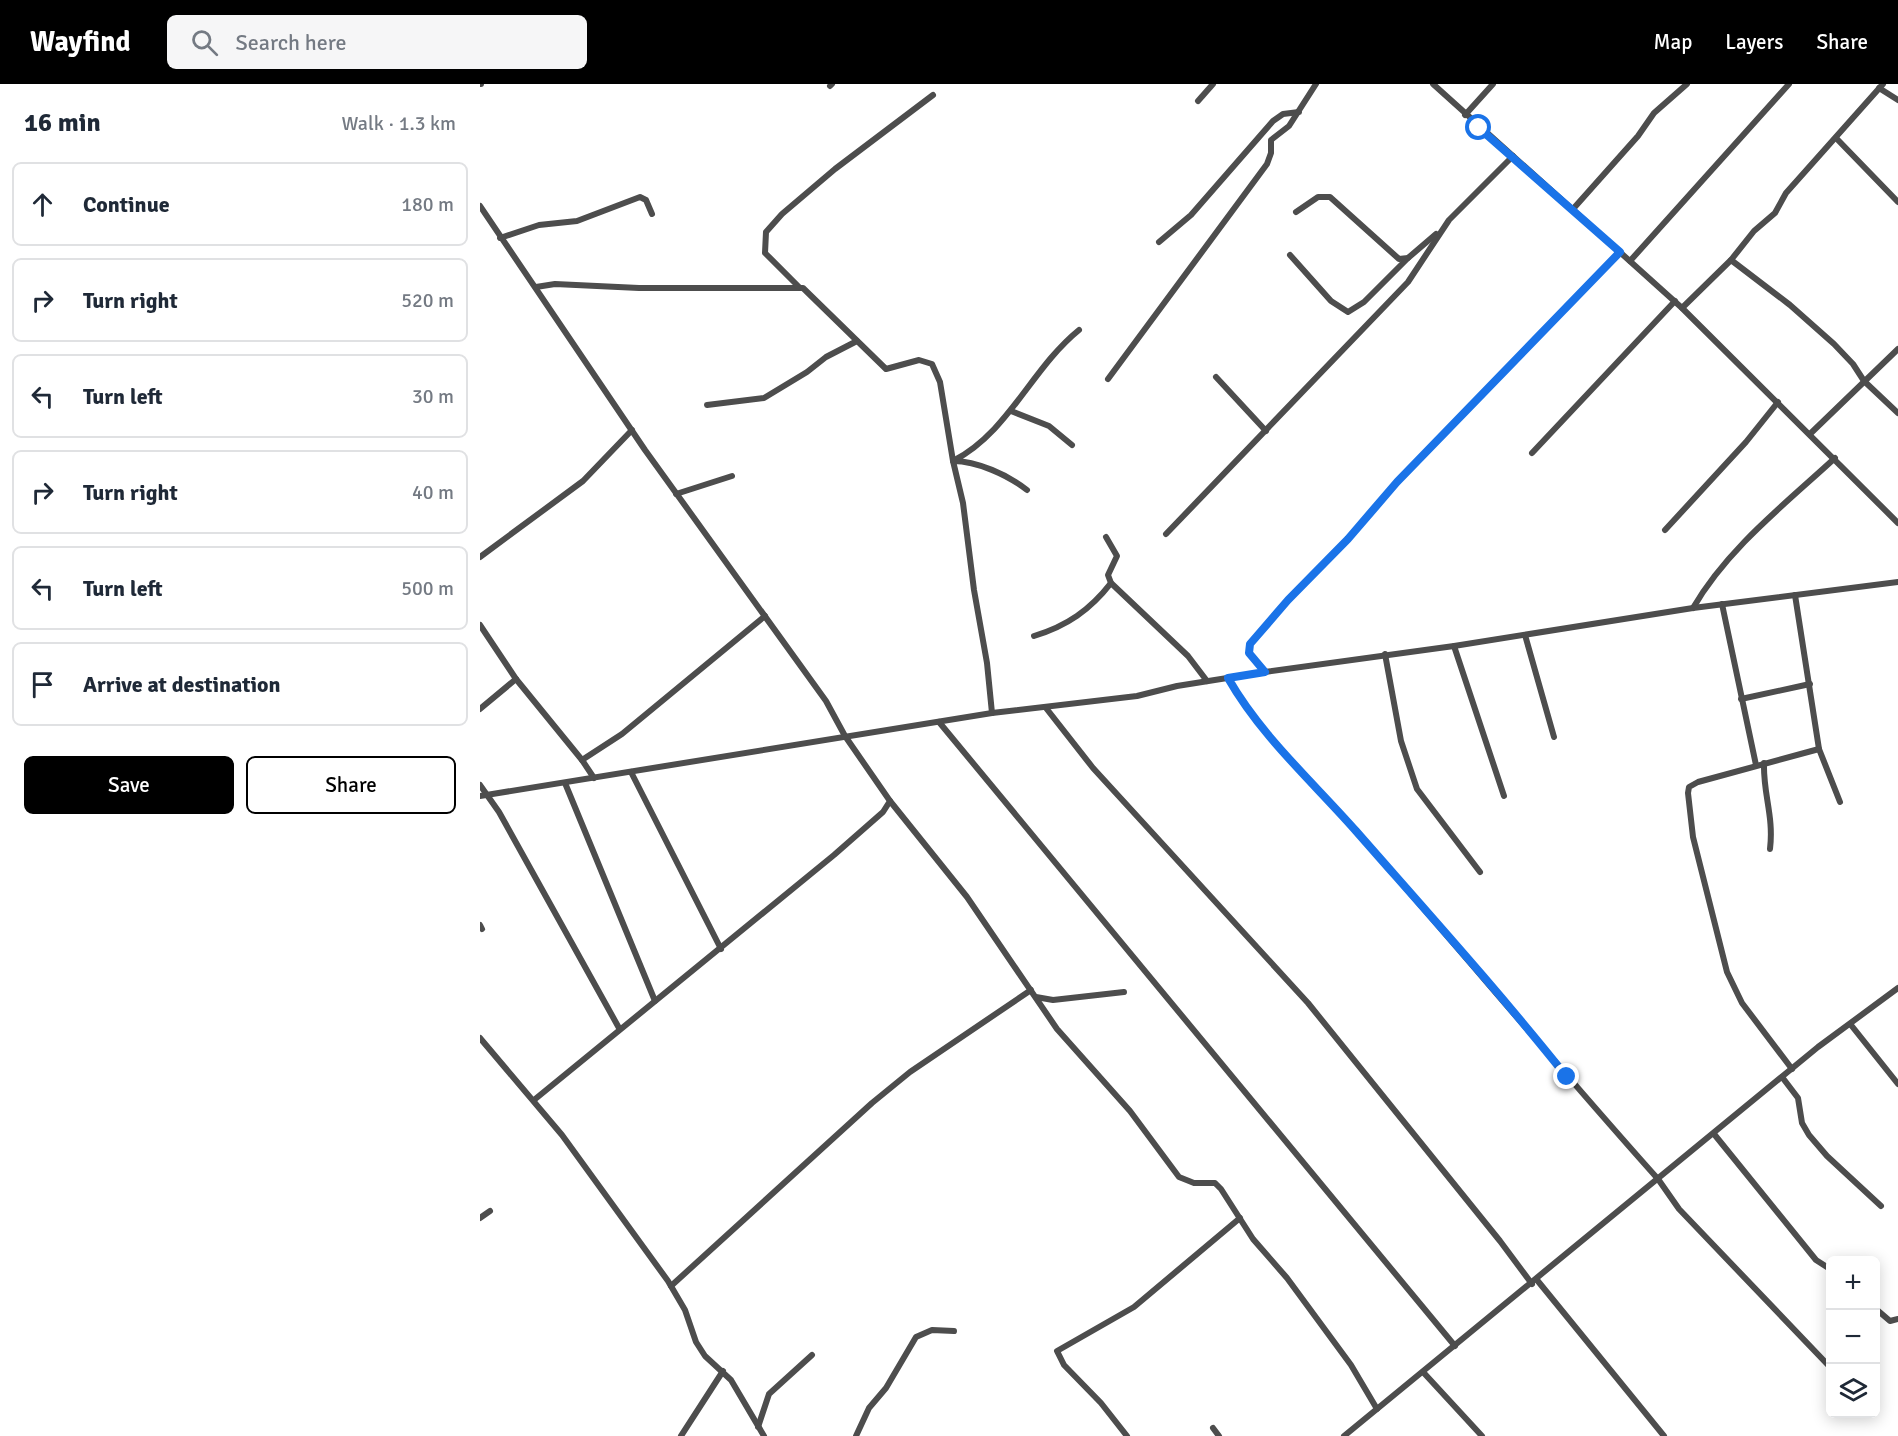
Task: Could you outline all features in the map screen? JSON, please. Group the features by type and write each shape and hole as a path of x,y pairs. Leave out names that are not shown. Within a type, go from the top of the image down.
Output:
{"street":[{"path":"1198,101 1213,84"},
{"path":"1108,380 1267,164 1271,153 1271,140 1289,126 1316,84"},
{"path":"1433,84 1675,301 1811,433 1898,523"},
{"path":"1465,115 1492,84"},
{"path":"1573,209 1638,136 1654,113 1687,84"},
{"path":"1630,261 1789,84"},
{"path":"1682,308 1731,260 1754,231 1775,213 1786,193 1837,139 1881,86 1898,100"},
{"path":"933,95 835,169 782,214 766,232 765,253 800,287 816,299 886,369 919,360 932,364 936,369 952,461 963,503 974,590 987,663 992,713"},
{"path":"1159,242 1191,215 1273,121 1283,114 1299,112"},
{"path":"1837,139 1898,202"},
{"path":"1290,255 1331,302 1348,312 1364,302 1408,258 1439,232 1513,156"},
{"path":"1296,212 1318,197 1330,196 1388,251 1399,259 1408,258"},
{"path":"500,238 539,225 577,221 640,197 646,200 652,214"},
{"path":"480,206 676,494 826,701 845,736 890,801 967,897 1057,1029 1130,1111 1179,1177 1194,1183 1215,1183 1221,1189 1253,1239 1287,1278 1345,1357 1377,1409"},
{"path":"1166,534 1266,431 1356,333 1408,282 1439,232"},
{"path":"1265,672 1249,653 1250,644 1288,600 1348,539 1397,482 1620,252"},
{"path":"1731,260 1790,305 1834,344 1853,364 1864,381 1898,413"},
{"path":"536,287 555,284 639,288 800,287"},
{"path":"1532,453 1675,301"},
{"path":"952,461 982,443 1011,411 1058,350 1078,330"},
{"path":"707,405 764,398 807,372 826,357 857,341"},
{"path":"1811,433 1898,349"},
{"path":"1216,377 1266,431"},
{"path":"1665,530 1746,442 1778,402"},
{"path":"1011,411 1049,426 1072,445"},
{"path":"480,557 583,481 632,430"},
{"path":"1693,608 1706,585 1748,539 1835,458"},
{"path":"952,461 966,461 981,466 1027,490"},
{"path":"676,494 732,476"},
{"path":"1106,537 1117,556 1108,575 1111,583 1188,656 1208,681"},
{"path":"483,795 631,772 693,759 992,713 1137,696 1208,681 1385,654 1454,646 1693,608 1898,582"},
{"path":"1034,636 1063,626 1078,617 1100,598 1111,583"},
{"path":"1795,595 1819,749 1840,802"},
{"path":"1722,604 1756,765"},
{"path":"582,760 622,735 765,616"},
{"path":"480,625 516,679 594,778"},
{"path":"1525,635 1554,737"},
{"path":"1454,646 1504,796"},
{"path":"1385,654 1401,741 1417,789 1480,872"},
{"path":"1228,678 1240,700 1266,732 1356,831 1658,1179 1679,1209 1827,1364"},
{"path":"480,709 516,679"},
{"path":"1741,699 1810,684"},
{"path":"1046,708 1093,768 1308,1003 1500,1241 1664,1436"},
{"path":"939,722 1455,1346"},
{"path":"1792,1069 1742,1003 1727,972 1712,902 1693,837 1688,793 1693,784 1819,749"},
{"path":"1764,763 1773,819 1770,849"},
{"path":"631,772 721,949"},
{"path":"565,783 655,1001"},
{"path":"480,785 483,795 499,812 619,1029"},
{"path":"534,1100 619,1029 721,949 883,812 890,801"},
{"path":"1344,1436 1782,1077 1898,988"},
{"path":"671,1286 880,1097 963,1035 1031,990"},
{"path":"1036,997 1053,1000 1124,992"},
{"path":"1851,1025 1898,1084"},
{"path":"480,1038 534,1100 671,1286 684,1310 696,1342 705,1356 723,1371 764,1436"},
{"path":"1782,1077 1798,1098 1802,1123 1809,1135 1827,1156 1881,1206"},
{"path":"1714,1134 1816,1260 1826,1266"},
{"path":"480,1218 490,1211"},
{"path":"1127,1436 1101,1403 1064,1365 1057,1351 1134,1307 1239,1218"},
{"path":"1876,1310 1890,1321 1898,1319"},
{"path":"856,1436 869,1408 886,1388 916,1337 932,1330 954,1331"},
{"path":"758,1427 769,1394 813,1355"},
{"path":"681,1436 723,1371"},
{"path":"1423,1372 1482,1436"},
{"path":"1213,1428 1219,1436"}],"route":[{"path":"1479,128 1620,252 1397,482 1348,539 1288,600 1250,644 1249,653 1265,672 1228,678 1240,700 1266,732 1356,831 1538,1040 1567,1077"}]}
